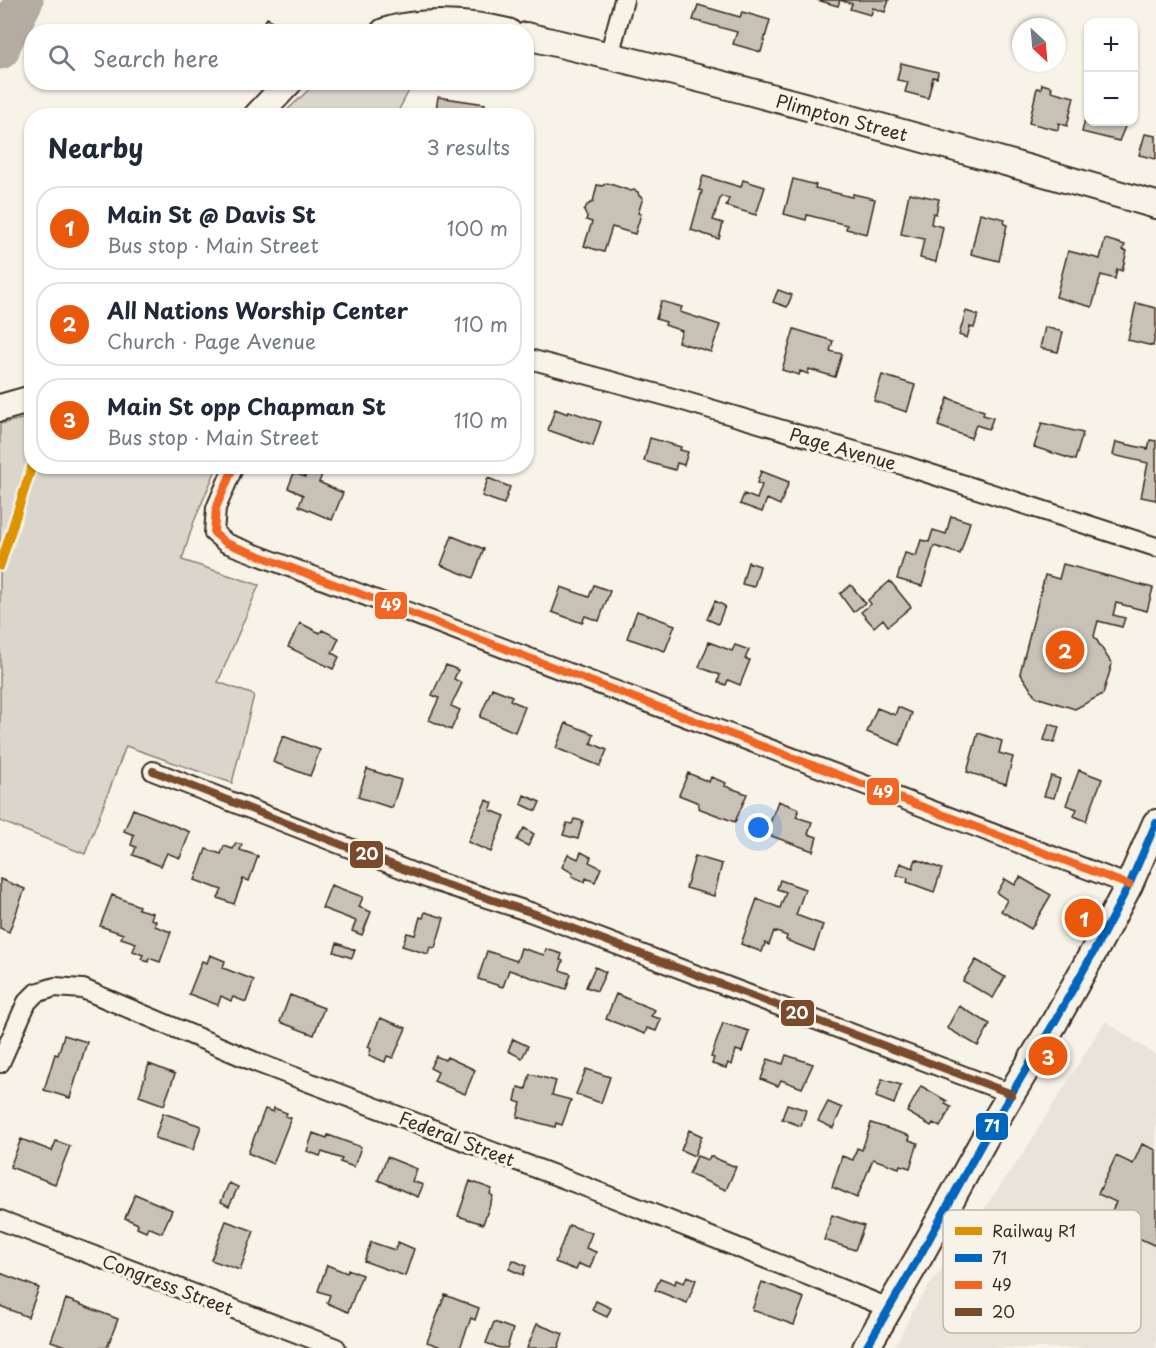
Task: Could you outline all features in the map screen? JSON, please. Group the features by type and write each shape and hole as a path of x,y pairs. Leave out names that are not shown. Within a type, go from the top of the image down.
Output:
{"street":[{"path":"609,56 624,0"},
{"name":"Plimpton Street","path":"534,38 957,148 1156,205"},
{"path":"265,108 281,90"},
{"name":"Page Avenue","path":"534,360 906,466 1156,547"},
{"path":"0,408 24,401"},
{"path":"231,474 216,508 214,534 226,543 1130,885"},
{"path":"153,771 434,881 530,912 1012,1094"},
{"path":"945,1210 1093,954 1130,885 1156,823"},
{"name":"Federal Street","path":"0,1063 27,1002 36,993 56,987 83,989 258,1063 597,1192 889,1308"},
{"path":"866,1348 943,1214"},
{"name":"Congress Street","path":"0,1220 336,1348"}],"shaded area":[{"path":"309,90 409,90 400,108 289,108"},
{"path":"24,419 24,474 214,474 193,524 182,560 259,585 218,682 254,695 232,783 126,746 85,854 0,821 0,424"},
{"path":"1105,1021 1156,1055 1156,1348 894,1348 918,1302 943,1267 943,1333 1141,1333 1141,1210 983,1210 1024,1152"}],"building":[{"path":"817,0 840,0 838,6"},
{"path":"840,0 889,0 885,12 873,8 871,15 850,9 852,4"},
{"path":"698,5 740,17 742,12 770,20 761,52 733,44 737,32 693,20"},
{"path":"267,18 277,24 263,24"},
{"path":"901,63 938,72 937,78 933,77 928,98 905,92 908,82 897,80"},
{"path":"1042,84 1052,87 1051,91 1074,97 1067,126 1059,123 1058,130 1029,123 1037,88 1041,89"},
{"path":"438,97 485,104 484,108 436,108"},
{"path":"1084,124 1084,126 1125,126 1119,141 1082,132"},
{"path":"1145,134 1156,136 1156,159 1139,155"},
{"path":"703,176 741,187 743,180 765,187 756,215 726,206 729,199 721,196 713,220 723,223 719,239 691,230 702,191 699,190"},
{"path":"793,179 816,185 815,188 852,197 853,194 875,199 867,234 846,229 847,225 807,215 806,220 784,214"},
{"path":"607,183 634,190 643,198 635,234 612,227 604,252 584,246 592,222 586,220 584,211 587,205 593,202 597,185 602,186"},
{"path":"909,193 939,199 931,224 943,227 936,262 920,258 924,239 901,234"},
{"path":"980,213 1005,219 1004,224 1007,225 999,261 971,254"},
{"path":"1105,239 1125,245 1123,250 1127,251 1122,271 1117,269 1115,279 1101,275 1092,307 1056,297 1068,251 1100,259"},
{"path":"778,290 792,295 787,307 773,302"},
{"path":"661,301 682,307 680,312 720,325 711,352 678,342 682,331 656,319"},
{"path":"1136,303 1156,308 1156,331 1153,346 1128,340"},
{"path":"966,311 978,315 974,328 970,327 967,338 959,335"},
{"path":"1045,327 1063,332 1058,352 1040,348"},
{"path":"794,329 833,341 830,351 842,354 835,377 809,369 808,374 800,371 799,375 782,370"},
{"path":"882,375 915,385 907,412 874,401"},
{"path":"948,398 984,411 983,415 993,418 989,429 976,425 971,438 938,426"},
{"path":"555,409 568,414 569,411 601,422 593,446 548,430"},
{"path":"1042,423 1083,433 1075,460 1034,447"},
{"path":"650,438 681,447 680,450 688,452 684,465 677,463 675,470 644,461"},
{"path":"1150,440 1156,441 1156,500 1141,497 1148,463 1113,455 1116,442 1148,449"},
{"path":"761,471 789,482 780,505 767,499 762,512 740,504 744,494 757,499 762,485 757,483"},
{"path":"294,474 305,477 306,474 322,474 319,482 343,493 332,520 299,506 303,495 288,488"},
{"path":"488,478 510,487 504,504 482,496"},
{"path":"951,516 970,522 960,554 934,546 922,586 897,579 905,553 916,556 921,540 929,542 933,530 946,534"},
{"path":"452,536 484,549 473,578 441,565"},
{"path":"748,562 760,566 754,587 742,584"},
{"path":"1063,564 1153,588 1147,611 1116,603 1113,615 1125,618 1122,627 1098,621 1094,636 1112,664 1103,694 1075,709 1036,697 1020,673 1045,575 1059,579"},
{"path":"890,581 911,607 888,626 883,619 874,627 861,612 871,604 868,600"},
{"path":"594,585 610,591 599,621 585,616 582,623 552,612 561,587 589,597"},
{"path":"851,585 865,603 853,612 840,594"},
{"path":"715,601 725,606 718,624 707,619"},
{"path":"637,611 675,625 665,651 627,638"},
{"path":"300,623 320,633 322,630 339,638 332,653 339,657 333,669 288,647"},
{"path":"709,642 732,651 735,645 749,650 745,659 750,660 740,685 728,680 726,685 718,682 720,675 699,667"},
{"path":"446,665 458,670 454,679 462,683 451,706 460,710 451,730 429,720 439,698 432,695"},
{"path":"492,688 512,696 510,700 525,707 515,732 480,717"},
{"path":"898,707 912,713 900,745 867,732 877,708 895,715"},
{"path":"566,723 594,734 591,743 607,750 600,766 556,748"},
{"path":"1049,724 1059,727 1054,743 1044,740"},
{"path":"978,733 1002,741 999,753 1013,757 1006,784 967,772"},
{"path":"283,736 320,750 310,776 273,762"},
{"path":"367,769 401,780 392,808 358,797"},
{"path":"1079,770 1102,779 1086,821 1074,816 1077,809 1066,805"},
{"path":"688,773 709,782 711,777 726,783 725,786 747,794 735,822 698,808 699,803 679,795"},
{"path":"1051,776 1060,779 1054,798 1044,796"},
{"path":"524,795 540,802 536,811 521,804"},
{"path":"486,800 493,803 490,810 505,816 491,852 468,842"},
{"path":"778,801 799,809 796,817 812,822 808,834 817,837 813,851 766,834"},
{"path":"133,809 190,832 180,858 167,853 161,866 133,855 136,847 131,845 134,835 124,831"},
{"path":"574,819 583,821 578,839 563,835 567,823 572,824"},
{"path":"524,828 534,834 528,846 517,840"},
{"path":"236,843 242,845 240,850 258,856 249,881 243,879 234,904 218,898 222,890 195,880 206,849 221,854 224,846 233,849"},
{"path":"581,852 591,857 589,862 601,868 595,882 586,878 585,882 572,876 573,873 562,867 568,854 578,859"},
{"path":"695,856 722,864 714,896 686,888"},
{"path":"916,859 942,869 934,892 907,882 908,878 896,875 900,863 913,868"},
{"path":"1020,877 1051,895 1031,929 1001,911 1007,900 997,893 1005,879 1015,885"},
{"path":"0,879 25,889 9,932 0,928"},
{"path":"780,880 805,889 796,915 823,925 814,951 786,940 787,936 774,931 769,945 765,943 762,952 741,944 757,899 780,908 786,892 777,889"},
{"path":"331,885 363,897 359,907 371,912 362,935 352,931 356,921 322,908"},
{"path":"112,895 139,906 138,909 153,913 151,919 156,921 155,926 171,932 160,962 149,958 148,962 141,959 143,955 133,951 136,943 121,938 123,934 100,926"},
{"path":"425,912 444,918 435,948 430,947 428,954 402,946 407,933 415,935 420,917 423,918"},
{"path":"337,943 355,950 352,958 334,952"},
{"path":"521,948 544,955 546,949 562,954 560,960 563,961 560,970 571,974 566,989 509,970 503,987 478,979 487,951 517,961"},
{"path":"210,955 225,961 223,968 254,980 246,1002 233,997 231,1001 221,996 218,1005 189,994 202,961 207,963"},
{"path":"976,960 1005,977 993,998 963,981"},
{"path":"595,967 606,972 597,991 586,987"},
{"path":"616,994 655,1010 651,1016 661,1019 656,1031 647,1028 645,1034 606,1019"},
{"path":"290,995 324,1008 314,1035 280,1022"},
{"path":"959,1006 990,1024 978,1046 947,1028"},
{"path":"380,1018 406,1028 393,1058 387,1056 385,1062 369,1055 371,1049 368,1047"},
{"path":"723,1023 749,1031 742,1052 736,1050 732,1065 728,1063 726,1068 712,1064 714,1058 711,1057"},
{"path":"64,1035 87,1042 70,1098 44,1090 55,1054 58,1055"},
{"path":"513,1039 528,1046 522,1058 508,1051"},
{"path":"786,1055 813,1064 802,1088 781,1080 778,1086 761,1079 768,1059 783,1064"},
{"path":"436,1056 445,1060 447,1057 475,1070 465,1094 434,1081 438,1072 430,1068"},
{"path":"149,1064 175,1074 164,1105 139,1096"},
{"path":"586,1069 610,1077 601,1103 576,1094"},
{"path":"530,1074 556,1081 552,1095 571,1100 562,1125 556,1123 555,1127 517,1117 521,1103 515,1101 518,1087 526,1089"},
{"path":"882,1079 901,1085 894,1104 876,1097"},
{"path":"921,1086 947,1101 945,1104 951,1107 940,1127 933,1123 931,1126 907,1112"},
{"path":"828,1102 842,1108 833,1128 818,1121"},
{"path":"787,1104 806,1110 801,1126 782,1119"},
{"path":"274,1108 287,1113 285,1116 291,1118 273,1164 248,1153 265,1109 273,1112"},
{"path":"163,1113 201,1126 193,1150 155,1138"},
{"path":"871,1123 910,1136 909,1140 918,1143 910,1168 900,1165 899,1168 873,1159 857,1198 832,1187 842,1156 853,1160 857,1148 862,1150"},
{"path":"689,1130 702,1136 694,1156 681,1150"},
{"path":"313,1133 327,1138 328,1135 361,1147 354,1167 340,1162 342,1159 322,1152 320,1156 307,1151"},
{"path":"21,1139 52,1151 56,1141 70,1146 55,1184 10,1167"},
{"path":"1142,1144 1156,1150 1156,1246 1141,1239 1141,1210 1112,1210 1116,1202 1098,1194 1116,1156 1133,1164"},
{"path":"697,1156 708,1160 710,1156 736,1167 726,1190 689,1174"},
{"path":"387,1157 417,1169 412,1181 423,1185 418,1197 378,1180"},
{"path":"470,1181 492,1189 490,1194 493,1196 483,1224 458,1216"},
{"path":"229,1183 238,1187 229,1206 221,1202"},
{"path":"135,1194 172,1210 162,1233 148,1227 146,1232 137,1228 138,1224 125,1218"},
{"path":"832,1215 864,1226 855,1250 824,1240"},
{"path":"226,1221 254,1231 240,1270 211,1260"},
{"path":"569,1225 592,1233 586,1248 596,1252 590,1268 579,1264 576,1270 555,1262"},
{"path":"371,1242 395,1250 398,1242 414,1249 405,1276 364,1261"},
{"path":"513,1260 526,1266 523,1275 509,1269"},
{"path":"327,1265 347,1273 348,1269 362,1275 348,1312 327,1303 330,1295 318,1291"},
{"path":"0,1273 39,1288 28,1317 0,1306"},
{"path":"687,1276 696,1280 687,1303 655,1290 660,1278 675,1284 676,1280 684,1283"},
{"path":"762,1282 804,1298 794,1325 752,1310"},
{"path":"445,1295 479,1308 475,1320 471,1318 460,1348 444,1348 427,1342"},
{"path":"66,1299 118,1319 107,1348 71,1348 51,1341"},
{"path":"596,1301 611,1308 607,1317 592,1310"},
{"path":"494,1322 513,1329 507,1348 486,1343"},
{"path":"537,1324 563,1334 558,1348 527,1348"}],"waterway":[{"path":"0,50 24,0"}],"rail line":[{"name":"R1","path":"0,566 29,474"}],"transit line":[{"name":"49","path":"231,474 216,508 214,533 226,543 1129,885"},
{"name":"20","path":"153,771 434,881 530,912 1012,1094"},
{"name":"71","path":"945,1210 1098,944 1129,885 1156,823"},
{"name":"71","path":"866,1348 943,1214"}],"place":[{"name":"All Nations Worship Center","path":"1065,650"},
{"name":"Main St @ Davis St","path":"1084,918"},
{"name":"Main St opp Chapman St","path":"1048,1056"}]}
